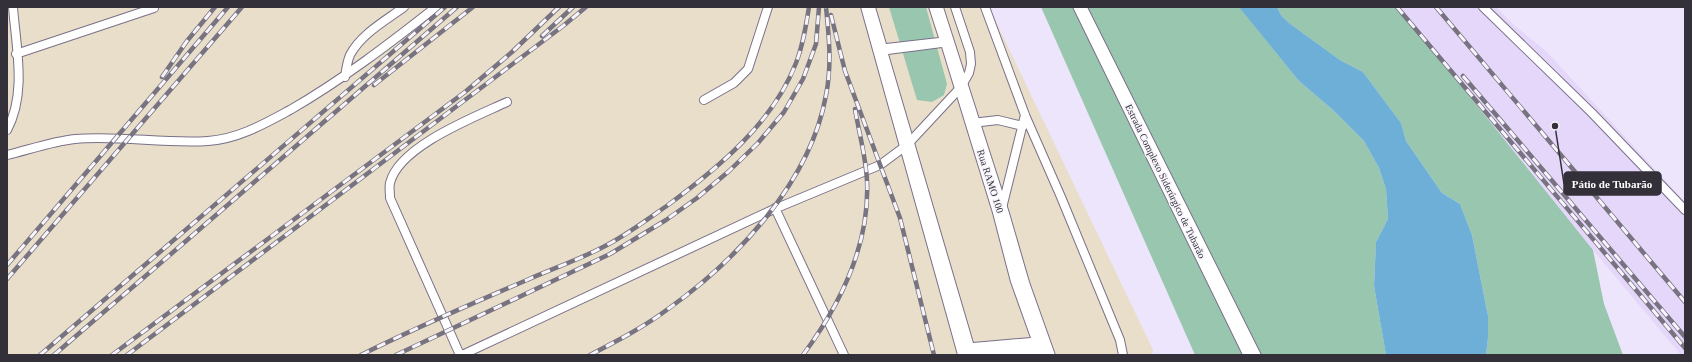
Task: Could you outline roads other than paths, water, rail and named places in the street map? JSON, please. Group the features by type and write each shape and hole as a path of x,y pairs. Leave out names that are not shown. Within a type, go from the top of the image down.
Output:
{"street":[{"path":"868,7 967,354 1045,350"},
{"name":"Rua RAMO 100","path":"936,7 1001,213 1020,282 1045,350"},
{"name":"Estrada Complexo Siderúrgico de Tubarão","path":"1080,7 1252,355"},
{"path":"880,50 946,42"}],"lane":[{"path":"7,130 17,109 19,87 16,54 11,32 13,7"},
{"path":"345,77 350,56 355,47 366,36 404,7"},
{"path":"7,155 74,140 133,138 209,141 234,136 257,128 282,115 345,77 436,7"},
{"path":"704,100 730,86 742,77 748,69 768,7"},
{"path":"507,102 453,127 410,154 398,167 390,182 390,198 461,355 775,208 880,165 907,145 961,87 969,74 971,64 970,52 955,7"},
{"path":"985,7 1025,115 1061,197 1120,340 1122,355"},
{"path":"1483,7 1592,113 1685,210"},
{"path":"16,54 154,8"},
{"path":"1001,213 1025,115"},
{"path":"972,123 990,119 1023,126"},
{"path":"775,208 844,355"}],"water":[{"path":"1239,7 1277,7 1281,15 1289,23 1340,60 1363,72 1401,123 1406,141 1442,193 1460,204 1472,235 1488,316 1486,355 1386,355 1374,286 1376,242 1388,219 1386,189 1379,168 1364,141 1333,110 1298,80"}],"railway":[{"path":"162,77 187,41 215,7"},
{"path":"7,265 228,7"},
{"path":"7,279 242,7"},
{"path":"40,355 445,7"},
{"path":"54,355 457,7"},
{"path":"374,85 473,7"},
{"path":"112,355 465,92 512,52 559,7"},
{"path":"542,36 573,7"},
{"path":"127,355 563,26 586,7"},
{"path":"361,355 443,316 577,259 615,241 687,191 742,143 759,125 773,105 786,85 796,63 809,7"},
{"path":"396,355 610,254 666,220 697,198 728,172 758,143 784,112 803,79 816,44 819,7"},
{"path":"590,355 649,322 694,289 720,267 744,242 767,216 788,188 805,158 818,127 826,95 829,73 829,40 826,7"},
{"path":"1397,7 1685,348"},
{"path":"1436,7 1685,302"},
{"path":"831,15 845,71 900,218 934,355"},
{"path":"1463,76 1685,337"},
{"path":"803,355 829,316 840,295 858,251 863,228 867,205 867,181 864,154 855,109"}],"place":[{"name":"Pátio de Tubarão","path":"1555,126"}]}
